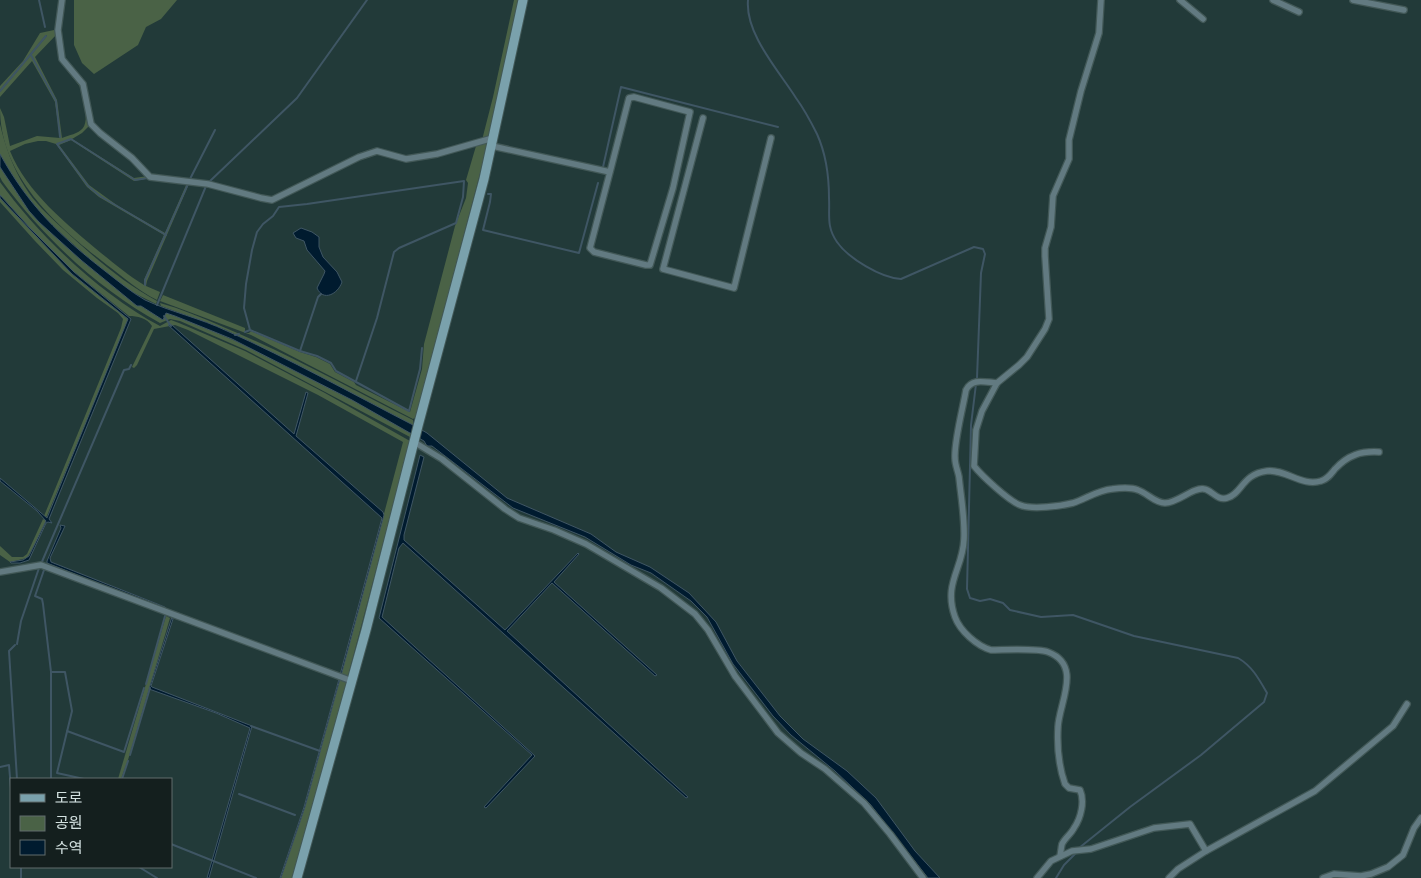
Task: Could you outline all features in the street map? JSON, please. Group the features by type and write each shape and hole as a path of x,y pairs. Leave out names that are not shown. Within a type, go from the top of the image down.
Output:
{"main road":[{"path":"297,878 352,681 493,142 523,0"}],"street":[{"path":"62,0 58,30 62,59 83,84 91,124 132,158 150,177 208,184 272,200 359,157 377,151 406,159 493,142 610,172"},
{"path":"1101,0 1099,33 1092,52 1069,140 1069,159 1053,196 1052,222 1045,248 1049,319 1045,329 1027,357 996,383 977,422 974,466 1021,506 1053,506 1072,503 1110,488 1137,490 1158,502 1165,503 1204,489 1220,498 1226,498 1232,496 1250,475 1269,470 1301,480 1321,481 1354,454 1379,452"},
{"path":"1180,0 1203,18"},
{"path":"1273,0 1299,12"},
{"path":"1353,0 1404,10"},
{"path":"634,97 690,112 673,188 650,265 591,250 590,248 610,172 629,98 634,97"},
{"path":"703,118 664,270 734,288 771,138"},
{"path":"686,133 698,137"},
{"path":"673,188 684,190"},
{"path":"658,242 670,245"},
{"path":"996,383 974,382 969,384 966,390 955,458 964,536 963,548 952,583 952,602 960,626 984,648 991,650 1039,650 1048,652 1061,660 1065,667 1067,677 1066,696 1058,727 1058,748 1065,784 1069,788 1080,790 1082,809 1076,827 1063,842 1060,856"},
{"path":"415,440 505,509 520,518 586,544 654,583 695,614 708,630 735,676 778,733 801,753 825,769 864,803 923,878"},
{"path":"0,572 41,566 352,681"},
{"path":"1169,878 1178,869 1206,851 1315,791 1393,726 1407,704"},
{"path":"1323,878 1334,874 1361,876 1388,867 1403,855 1414,828 1421,818"},
{"path":"1037,878 1051,861 1060,856 1072,851 1091,849 1154,828 1190,824 1206,851"}],"green space":[{"path":"74,0 177,0 161,19 146,27 138,45 94,74 82,63 74,45"},
{"path":"514,0 519,0 489,136 482,140 493,97"},
{"path":"58,31 62,60 82,84 90,125 72,139 134,178 148,176 151,178 134,181 71,140 59,145 89,185 118,206 165,233 187,183 189,184 147,281 146,286 160,292 157,300 137,288 69,234 35,198 21,178 10,156 3,133 0,108 4,117 10,146 37,136 60,138 55,102 32,61 0,97 0,92 47,36 45,36 0,90 0,86 23,61 40,33","holes":["57,34 62,61 80,87 86,114 83,128 76,133 62,138 57,100 35,57","38,141 56,144 87,187 99,197 164,235 144,280 144,285 117,266 75,231 49,207 27,181 10,151 25,144"]},
{"path":"0,124 7,149 17,172 37,203 95,257 131,285 157,301 156,304 130,291 94,263 42,216 11,174 0,154"},
{"path":"485,142 488,143 416,417 413,419 246,333 251,331 316,357 330,364 335,372 356,385 410,412 422,369 424,344 455,226 466,198 468,183 466,180 476,146"},
{"path":"0,167 29,211 39,222 81,260 137,306 141,306 163,320 166,313 175,316 266,355 325,385 411,433 410,437 246,350 180,321 170,319 160,323 137,309 94,278 54,242 2,181"},
{"path":"0,182 33,223 72,263 138,313 160,326 171,320 245,351 410,441 348,676 341,676 403,442 318,395 175,325 154,329 137,365 134,368 132,367 152,326 142,318 129,316 74,272 0,195"},
{"path":"0,198 72,274 128,319 46,518 44,516 123,319 63,270 0,202"},
{"path":"163,295 245,328 245,333 160,301"},
{"path":"160,303 246,336 413,420 413,425 226,330 161,306"},
{"path":"43,519 46,521 27,558 10,562 0,555 0,546 12,557 23,557 27,554"},
{"path":"166,616 170,618 128,760 121,778 118,778"},
{"path":"340,679 347,682 292,878 281,878 305,807"}],"water":[{"path":"0,154 22,189 59,232 89,258 140,297 217,326 413,425 427,433 507,498 591,534 616,552 650,567 689,593 716,622 737,661 780,716 803,739 847,771 876,798 915,851 940,878 928,878 870,804 835,771 791,735 773,716 733,664 707,617 691,601 651,573 631,565 585,537 513,508 432,446 427,446 424,441 352,400 232,339 166,313 163,320 141,306 137,306 81,260 29,211 0,167"},
{"path":"0,195 74,272 131,319 49,519 52,523 46,523 29,560 20,563 10,562 23,560 29,556 46,521 37,511 0,481 0,478 47,518 128,319 72,274 0,198"},
{"path":"301,228 319,237 319,247 323,257 337,272 342,282 337,290 330,295 323,295 317,288 325,271 307,250 304,241 296,238 293,233"},
{"path":"168,325 172,325 294,434 306,392 308,393 296,436 383,512 384,515 341,676 382,518"},
{"path":"420,455 424,457 404,540 505,630 578,553 554,582 657,675 655,676 552,583 507,631 688,797 686,798 403,543 399,548 382,617 535,756 486,808 484,807 532,755 379,618"},
{"path":"60,525 65,526 50,558 51,562 165,607 167,611 47,563 61,528"},
{"path":"172,617 173,619 151,686 252,726 209,878 207,878 250,728 216,713 149,689"},
{"path":"339,679 305,807 280,878 304,807"}],"waterway":[{"path":"39,0 45,27"},
{"path":"209,182 297,98 367,0"},
{"path":"748,0 749,13 757,39 805,111 820,142 828,173 831,231 842,248 875,271 901,279 974,247 983,249 985,254 981,273 977,378"},
{"path":"0,91 46,36"},
{"path":"31,55 56,101 60,137"},
{"path":"603,167 621,87 778,127"},
{"path":"190,179 215,130"},
{"path":"148,178 135,180 71,139 57,144 88,186 100,196 166,235"},
{"path":"245,332 250,330 244,308 252,250 257,232 279,207 464,181 463,197 456,223 399,248 394,252 377,318 356,381"},
{"path":"488,194 491,194 490,202 483,230 579,253 598,183"},
{"path":"145,285 145,280 188,184"},
{"path":"157,305 206,186"},
{"path":"300,351 318,297 321,294"},
{"path":"164,316 171,326"},
{"path":"250,330 331,363 336,371 409,411 420,369 422,348"},
{"path":"235,335 239,334"},
{"path":"41,564 124,370 129,369 131,365"},
{"path":"976,384 971,425 967,589 970,598 980,601 990,599 1003,603 1010,610 1041,617 1073,615 1134,636 1238,658 1251,669 1267,693 1264,702 1201,755 1130,807 1079,848"},
{"path":"17,644 21,621 39,568"},
{"path":"44,570 35,596 42,599 51,672 51,778"},
{"path":"146,684 165,616"},
{"path":"15,645 9,651 17,778"},
{"path":"52,672 65,672 72,711 57,773 80,778"},
{"path":"67,731 124,752 144,688"},
{"path":"130,755 150,688"},
{"path":"251,726 320,751"},
{"path":"122,778 128,761"},
{"path":"0,767 9,765 10,778"},
{"path":"239,794 295,815"},
{"path":"172,844 256,878"},
{"path":"1056,878 1064,865 1076,853"},
{"path":"21,868 21,878"},
{"path":"141,868 157,878"}]}
